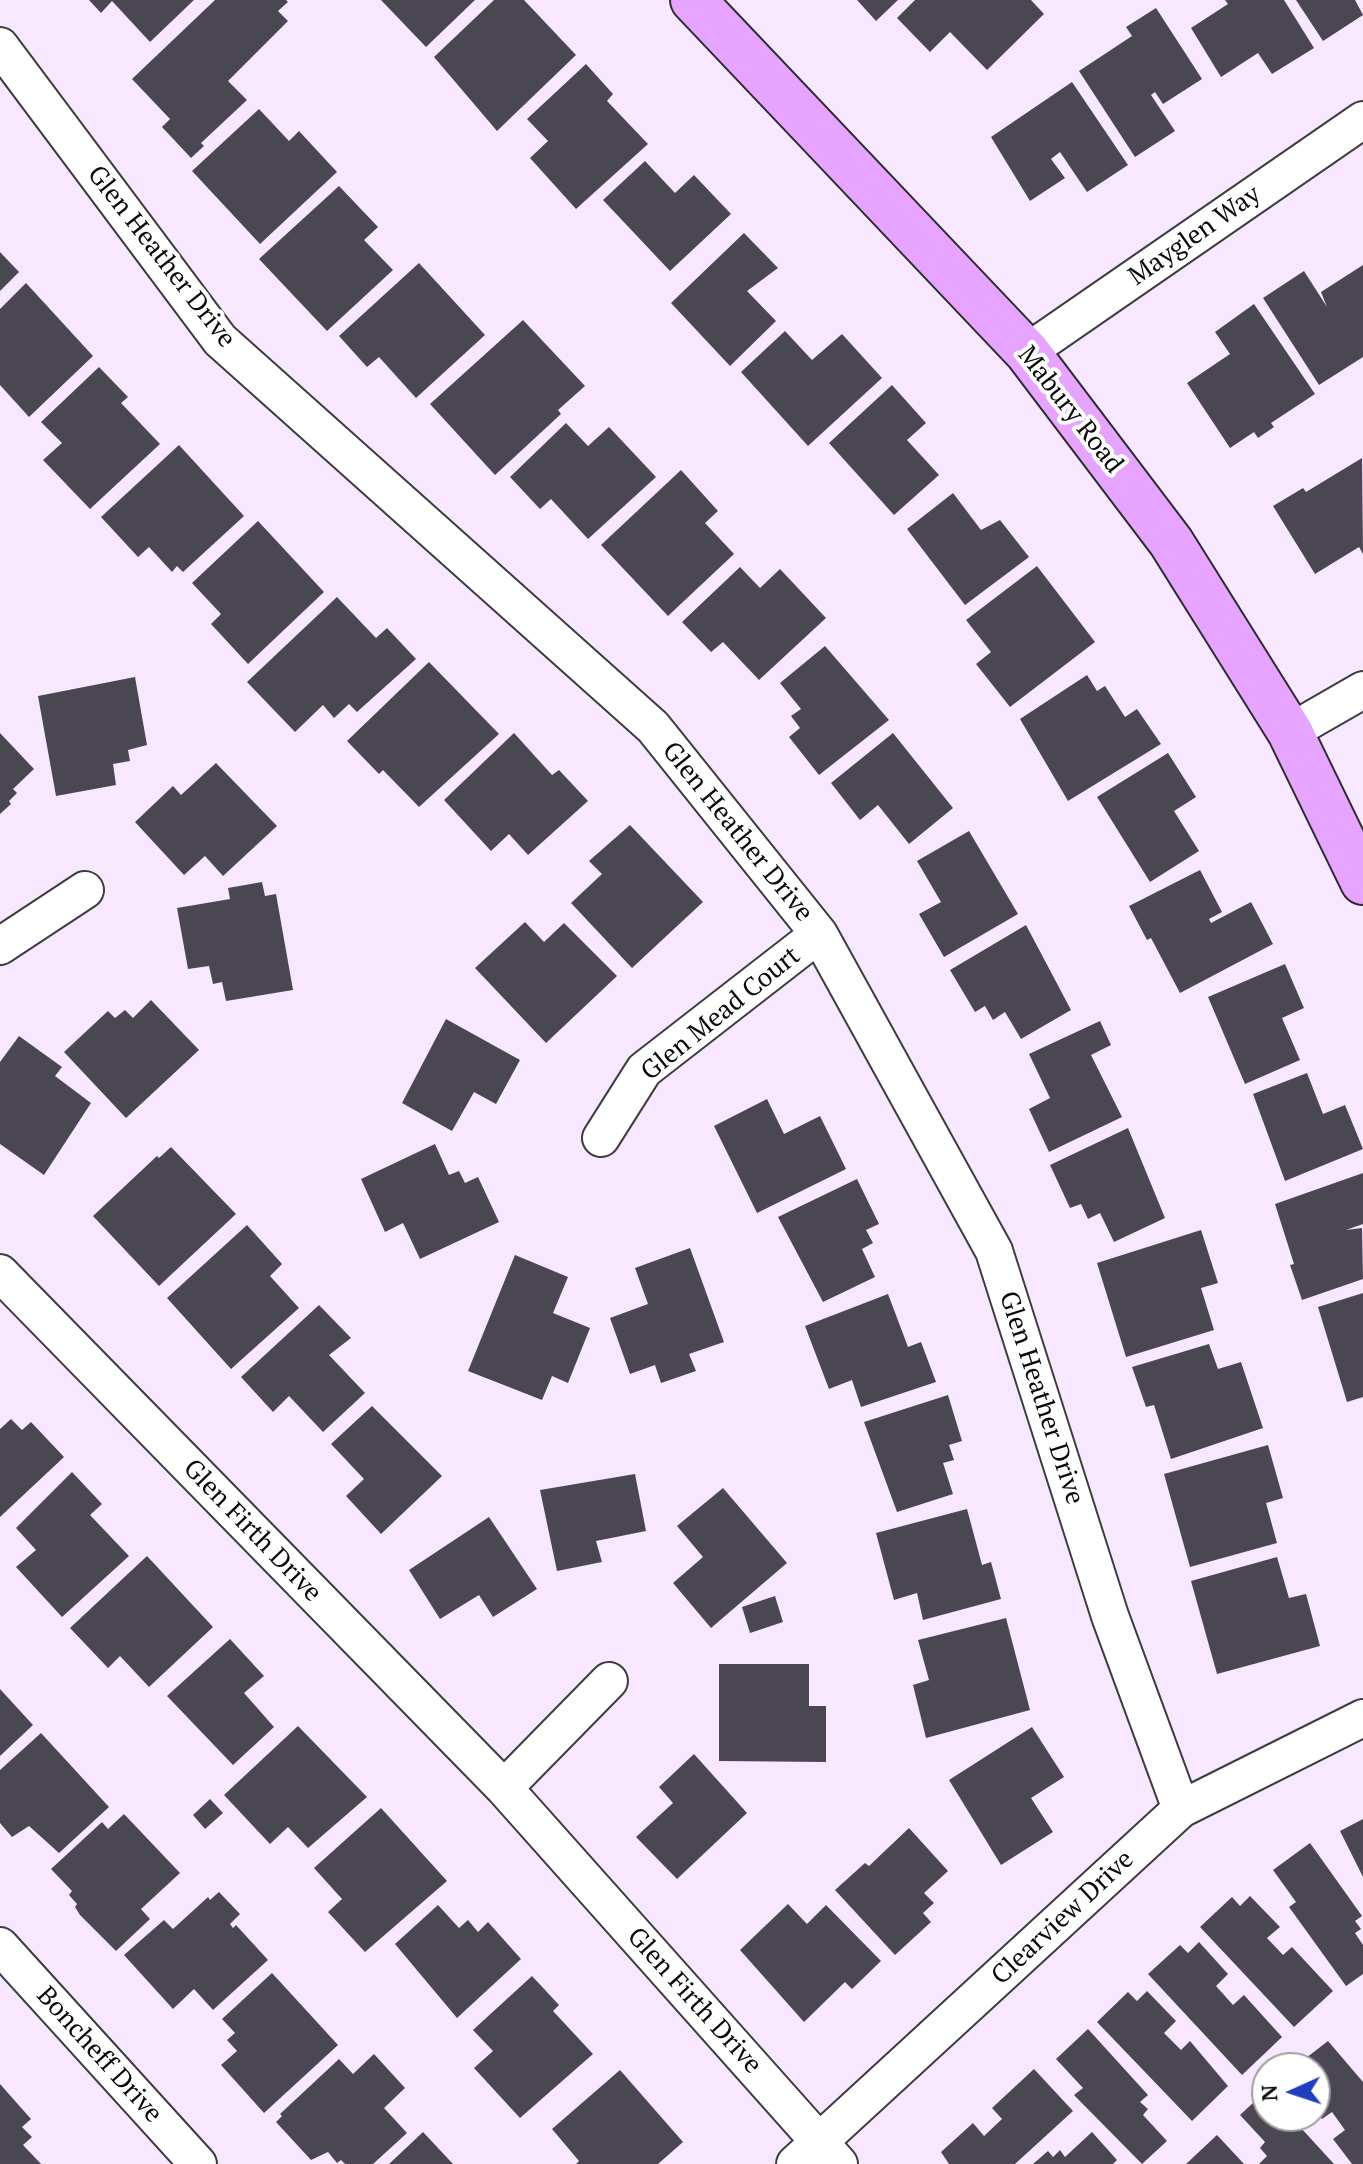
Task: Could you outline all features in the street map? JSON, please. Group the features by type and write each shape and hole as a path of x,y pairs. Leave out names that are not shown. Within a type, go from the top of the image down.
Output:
{"main road":[{"name":"Mabury Road","path":"693,0 1027,352 1171,542 1290,732 1363,882"}],"street":[{"name":"Glen Heather Drive","path":"0,46 220,340 653,727 819,934 994,1251 1110,1616 1181,1809"},
{"name":"Mayglen Way","path":"1027,352 1363,120"},
{"path":"1290,732 1363,690"},
{"path":"0,946 85,890"},
{"name":"Glen Mead Court","path":"601,1138 644,1070 819,934"},
{"name":"Glen Firth Drive","path":"0,1273 504,1788 818,2157"},
{"path":"504,1788 609,1681"},
{"name":"Clearview Drive","path":"818,2157 1181,1809 1363,1718"},
{"name":"Boncheff Drive","path":"0,1946 198,2164"}],"building":[{"path":"89,0 194,0 150,42 112,1 101,13"},
{"path":"215,0 286,0 288,2 278,11 288,21 228,81 247,100 201,143 204,146 191,158 162,127 170,119 132,79"},
{"path":"381,0 475,0 426,47"},
{"path":"494,0 524,0 576,55 497,131 434,57"},
{"path":"857,0 898,0 876,21"},
{"path":"915,0 1031,0 1044,14 987,70 950,32 930,52 897,18"},
{"path":"1225,0 1284,0 1314,48 1272,74 1258,53 1221,77 1191,28 1228,4"},
{"path":"1296,0 1355,0 1363,15 1323,41"},
{"path":"1156,8 1202,79 1163,104 1155,92 1151,95 1175,131 1135,157 1079,71 1132,36 1126,27"},
{"path":"586,64 613,94 607,101 648,144 576,209 530,158 548,141 527,119"},
{"path":"1072,82 1128,165 1087,192 1060,152 1051,159 1065,178 1030,201 991,137"},
{"path":"259,109 289,141 299,131 337,172 260,244 192,171"},
{"path":"645,161 675,193 694,175 731,214 670,271 603,200"},
{"path":"339,186 378,227 364,240 393,270 327,331 259,259"},
{"path":"744,233 778,268 747,291 776,321 730,366 671,303"},
{"path":"0,252 19,272 0,291"},
{"path":"419,263 485,335 416,398 379,357 367,367 339,336"},
{"path":"1363,265 1363,357 1319,385 1263,298 1304,271 1327,307 1321,292"},
{"path":"26,283 93,356 29,417 0,385 0,309"},
{"path":"1254,304 1315,394 1271,423 1274,427 1258,438 1254,432 1230,448 1187,383 1230,354 1215,332"},
{"path":"523,320 585,386 558,410 561,414 495,475 430,404"},
{"path":"785,331 812,360 842,334 882,378 808,446 741,372"},
{"path":"99,367 128,397 121,403 160,444 90,509 43,460 62,443 41,422"},
{"path":"892,385 926,423 907,440 939,475 894,515 829,443"},
{"path":"566,423 588,446 609,427 656,477 588,539 551,499 540,509 510,477"},
{"path":"179,445 244,516 183,572 177,566 172,572 149,547 138,557 101,517"},
{"path":"1362,458 1363,554 1359,547 1315,574 1273,506 1303,488 1306,492"},
{"path":"681,470 718,511 705,523 734,554 668,616 601,545"},
{"path":"953,493 981,530 1000,520 1029,557 965,605 907,529"},
{"path":"258,521 324,592 248,664 211,624 221,614 192,583"},
{"path":"1037,566 1095,642 1010,707 976,664 991,652 966,620"},
{"path":"740,567 760,588 780,569 826,618 759,680 723,642 711,652 682,622"},
{"path":"337,597 376,638 387,628 416,659 357,712 349,704 334,718 323,705 295,732 247,682"},
{"path":"825,646 889,720 819,775 789,737 800,728 791,716 801,709 780,683"},
{"path":"429,662 499,734 419,807 383,770 379,774 347,741"},
{"path":"1087,675 1097,691 1105,686 1125,717 1137,709 1161,744 1068,801 1020,719"},
{"path":"135,677 147,745 128,750 130,761 113,764 116,785 56,796 38,696"},
{"path":"0,733 34,769 13,789 17,793 0,814"},
{"path":"514,733 552,775 559,770 588,801 528,855 509,834 491,851 444,800"},
{"path":"893,733 953,808 909,844 878,805 860,820 831,783"},
{"path":"1168,753 1196,797 1174,811 1199,851 1150,882 1097,797"},
{"path":"216,763 277,826 223,876 205,856 184,875 135,822 173,786 181,795"},
{"path":"630,825 703,902 632,968 571,903 602,874 589,861"},
{"path":"969,831 1018,914 944,957 919,914 941,902 917,861"},
{"path":"1200,870 1222,912 1209,919 1211,923 1251,902 1273,944 1180,993 1151,938 1147,940 1129,906"},
{"path":"262,882 265,896 276,894 293,990 226,1001 222,982 213,984 209,966 188,969 177,908 230,899 228,888"},
{"path":"525,922 544,942 564,923 617,976 546,1043 475,968"},
{"path":"1026,925 1071,1010 1021,1039 1005,1012 993,1020 985,1006 975,1012 950,970"},
{"path":"1285,964 1304,1008 1282,1018 1300,1060 1245,1084 1208,997"},
{"path":"151,1000 199,1050 126,1118 64,1052 108,1011 115,1018 125,1010 133,1018"},
{"path":"446,1019 520,1060 496,1104 474,1092 452,1131 402,1103"},
{"path":"1100,1021 1111,1045 1091,1055 1122,1117 1049,1152 1029,1109 1050,1098 1029,1054"},
{"path":"19,1036 62,1067 55,1076 91,1103 44,1175 0,1144 0,1062"},
{"path":"1307,1073 1323,1114 1345,1105 1363,1149 1285,1181 1253,1094"},
{"path":"767,1099 784,1134 820,1116 846,1169 757,1213 714,1126"},
{"path":"1128,1128 1165,1218 1114,1242 1100,1213 1088,1219 1081,1204 1070,1208 1050,1165"},
{"path":"435,1144 449,1175 459,1171 465,1183 478,1177 499,1222 420,1259 403,1223 385,1232 361,1179"},
{"path":"171,1147 236,1214 159,1286 93,1216 157,1156 159,1158"},
{"path":"1363,1173 1363,1224 1346,1230 1362,1228 1363,1279 1302,1300 1275,1204"},
{"path":"857,1179 879,1224 866,1230 873,1243 862,1249 875,1277 823,1302 778,1217"},
{"path":"247,1225 282,1264 270,1276 299,1308 231,1369 167,1298"},
{"path":"1201,1230 1218,1283 1201,1288 1214,1330 1126,1357 1097,1263"},
{"path":"690,1248 724,1342 689,1354 696,1371 661,1383 655,1365 630,1374 610,1318 648,1304 635,1268"},
{"path":"515,1255 568,1277 553,1313 590,1328 568,1383 552,1376 542,1400 468,1371"},
{"path":"1363,1293 1363,1397 1347,1402 1318,1307"},
{"path":"888,1294 908,1347 921,1342 936,1382 861,1407 852,1380 829,1389 805,1326"},
{"path":"319,1305 351,1338 329,1355 365,1393 323,1432 289,1396 273,1412 241,1377"},
{"path":"1209,1344 1218,1369 1241,1362 1263,1428 1171,1459 1154,1405 1146,1407 1132,1367"},
{"path":"948,1395 962,1441 949,1445 954,1460 943,1463 953,1494 897,1512 864,1422"},
{"path":"372,1406 442,1476 381,1534 346,1496 364,1479 331,1444"},
{"path":"11,1419 22,1430 31,1422 64,1457 0,1517 0,1429"},
{"path":"1268,1445 1283,1498 1266,1503 1277,1543 1190,1567 1164,1474"},
{"path":"72,1472 102,1504 90,1515 129,1556 62,1617 16,1567 36,1550 16,1528"},
{"path":"635,1474 646,1531 596,1541 602,1562 557,1571 540,1490"},
{"path":"723,1488 787,1563 711,1628 673,1583 703,1557 677,1526"},
{"path":"967,1509 982,1565 991,1562 1001,1599 923,1620 917,1593 894,1600 876,1533"},
{"path":"489,1517 537,1589 493,1617 479,1595 440,1619 409,1570"},
{"path":"147,1556 213,1627 149,1687 120,1656 108,1668 70,1628"},
{"path":"1277,1557 1289,1598 1306,1594 1320,1646 1217,1674 1191,1581"},
{"path":"775,1596 783,1622 750,1633 742,1607"},
{"path":"1006,1618 1030,1710 926,1738 913,1685 929,1680 918,1640"},
{"path":"230,1639 264,1676 244,1693 274,1727 233,1765 167,1696"},
{"path":"719,1664 809,1664 809,1706 826,1706 826,1762 719,1761"},
{"path":"0,1689 33,1725 0,1756"},
{"path":"298,1726 367,1797 308,1848 288,1827 270,1844 224,1795"},
{"path":"1032,1727 1064,1777 1031,1798 1053,1832 1001,1865 949,1780"},
{"path":"41,1733 109,1807 59,1853 29,1826 12,1837 0,1823 0,1770"},
{"path":"694,1754 747,1813 677,1879 636,1837 673,1803 659,1787"},
{"path":"210,1799 223,1813 205,1829 193,1815"},
{"path":"381,1808 447,1881 365,1952 328,1912 342,1899 314,1868"},
{"path":"124,1814 180,1873 141,1909 150,1919 116,1951 80,1915 75,1907 77,1904 69,1895 72,1891 51,1869 102,1822 108,1829"},
{"path":"1363,1819 1363,1877 1340,1831"},
{"path":"909,1828 948,1871 924,1893 934,1903 923,1913 931,1922 895,1955 835,1890 865,1863 869,1866"},
{"path":"1310,1843 1362,1916 1355,1921 1361,1929 1355,1933 1363,1945 1363,1974 1346,1986 1289,1907 1296,1902 1273,1870"},
{"path":"219,1892 240,1914 230,1924 233,1928 236,1925 268,1960 213,2010 194,1989 173,2009 124,1955 164,1920 173,1929 208,1897 210,1900"},
{"path":"1250,1896 1280,1927 1267,1938 1283,1955 1292,1947 1333,1991 1294,2027 1200,1927 1232,1897 1240,1906"},
{"path":"788,1904 807,1924 826,1905 881,1961 852,1989 845,1982 804,2022 740,1950"},
{"path":"438,1905 459,1928 468,1920 478,1932 488,1922 521,1959 457,2018 395,1944"},
{"path":"1199,1942 1228,1974 1216,1986 1233,2005 1244,1995 1282,2037 1266,2052 1251,2052 1251,2066 1242,2075 1148,1974 1180,1945 1188,1953"},
{"path":"272,1973 338,2045 264,2113 221,2065 237,2051 227,2040 235,2033 222,2019"},
{"path":"532,1976 559,2005 553,2011 593,2054 520,2118 474,2068 493,2051 473,2030"},
{"path":"1147,1991 1176,2021 1164,2033 1181,2050 1190,2041 1228,2086 1192,2121 1097,2022 1128,1992 1137,2001"},
{"path":"1088,2029 1148,2095 1140,2102 1148,2109 1143,2115 1167,2141 1142,2164 1074,2095 1083,2088 1056,2059"},
{"path":"1328,2041 1363,2082 1363,2164 1352,2164 1333,2139 1345,2130 1331,2113 1331,2052 1314,2052"},
{"path":"374,2054 405,2088 384,2108 407,2133 373,2164 345,2164 341,2160 337,2163 328,2152 311,2160 276,2122 282,2116 280,2114 339,2059 353,2074"},
{"path":"1034,2069 1073,2111 1015,2164 949,2164 941,2152 973,2123 984,2136 1002,2119 992,2108"},
{"path":"620,2070 683,2142 658,2164 576,2164 579,2161 552,2129"},
{"path":"0,2084 31,2119 22,2127 32,2137 23,2145 41,2164 0,2164"},
{"path":"1251,2105 1251,2127 1240,2115"},
{"path":"423,2132 453,2164 389,2164"},
{"path":"1092,2132 1117,2160 1113,2164 1033,2164 1048,2151 1053,2157 1060,2150 1065,2157"},
{"path":"1256,2132 1305,2132 1334,2164 1259,2164 1267,2156 1260,2148 1265,2142"},
{"path":"1217,2135 1244,2164 1186,2164"}]}
